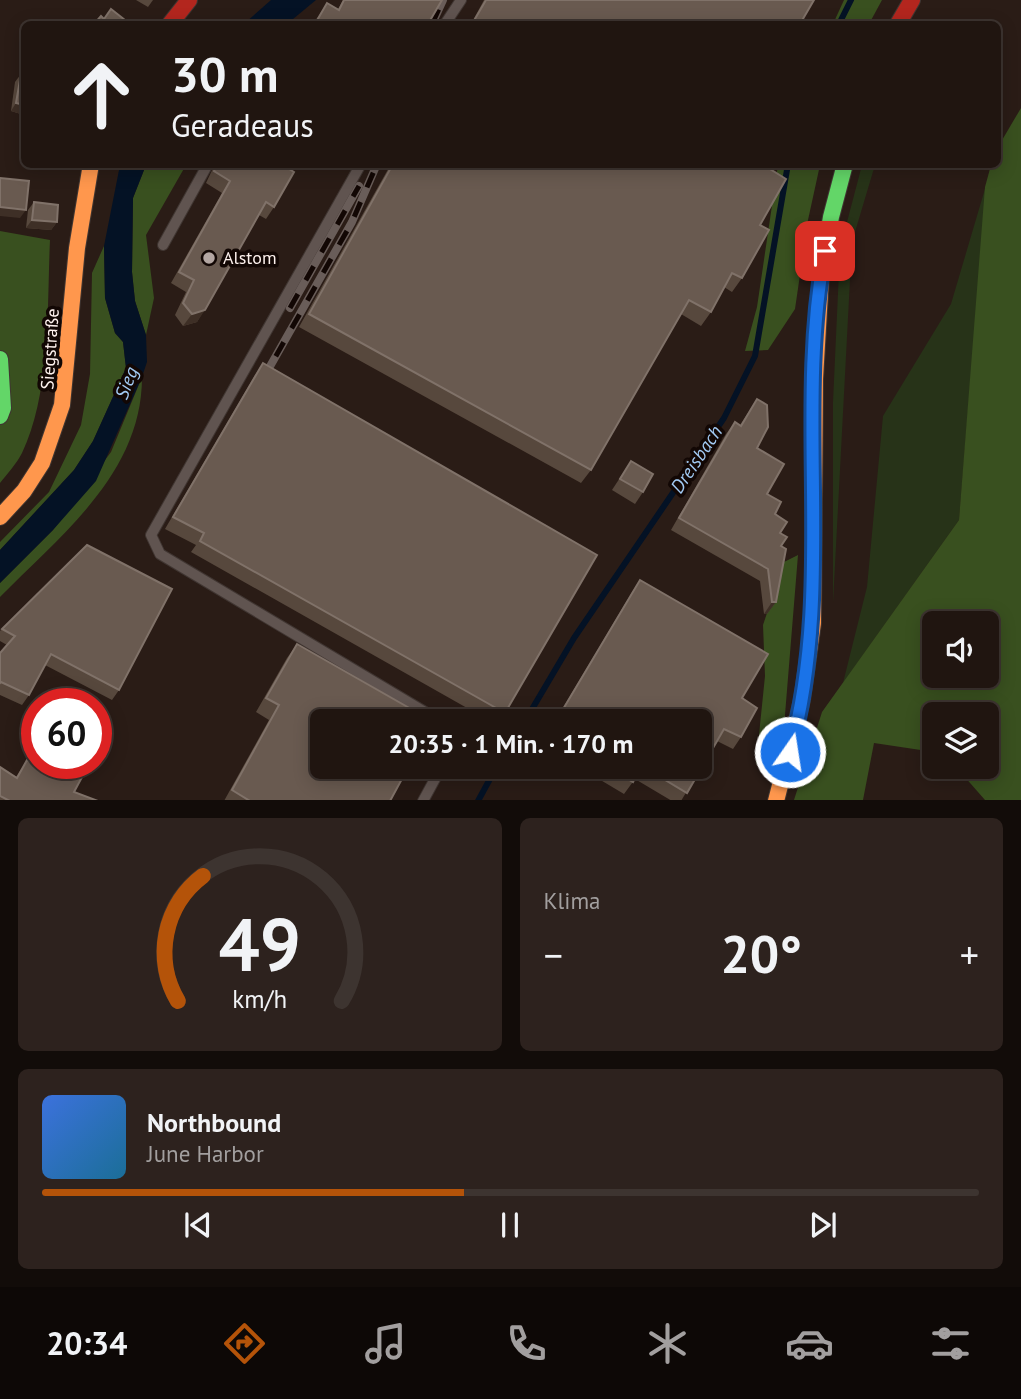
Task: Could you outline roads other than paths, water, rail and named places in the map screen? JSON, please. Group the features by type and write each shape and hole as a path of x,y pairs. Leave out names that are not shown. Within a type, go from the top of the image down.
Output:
{"main road":[{"path":"172,21 189,0"},
{"path":"900,21 912,0"},
{"name":"Siegstraße","path":"0,517 29,486 47,457 60,424 67,393 74,272 90,168"},
{"path":"776,800 795,735 809,656 814,599 816,348 821,272 844,168"},
{"path":"0,359 3,408 0,416"}],"lane":[{"path":"447,21 461,0"},
{"path":"163,244 206,168"},
{"path":"359,168 151,535 160,554 420,709"},
{"path":"423,800 435,779"}],"water":[{"path":"271,0 316,0 291,21 247,21"},
{"name":"Sieg","path":"119,168 145,168 133,198 132,272 135,301 146,335 147,362 142,377 96,481 53,530 0,583 0,550 74,470 93,441 126,368 123,342 115,333 105,298 104,246"}],"waterway":[{"name":"Dreisbach","path":"840,21 851,0"},
{"name":"Dreisbach","path":"532,709 574,638 724,418 755,356 787,168"},
{"name":"Dreisbach","path":"479,800 490,779"}],"railway":[{"path":"433,21 443,0"},
{"path":"260,384 352,222 375,168"},
{"path":"290,308 359,186"}],"place":[{"name":"Alstom","path":"209,258"}]}
